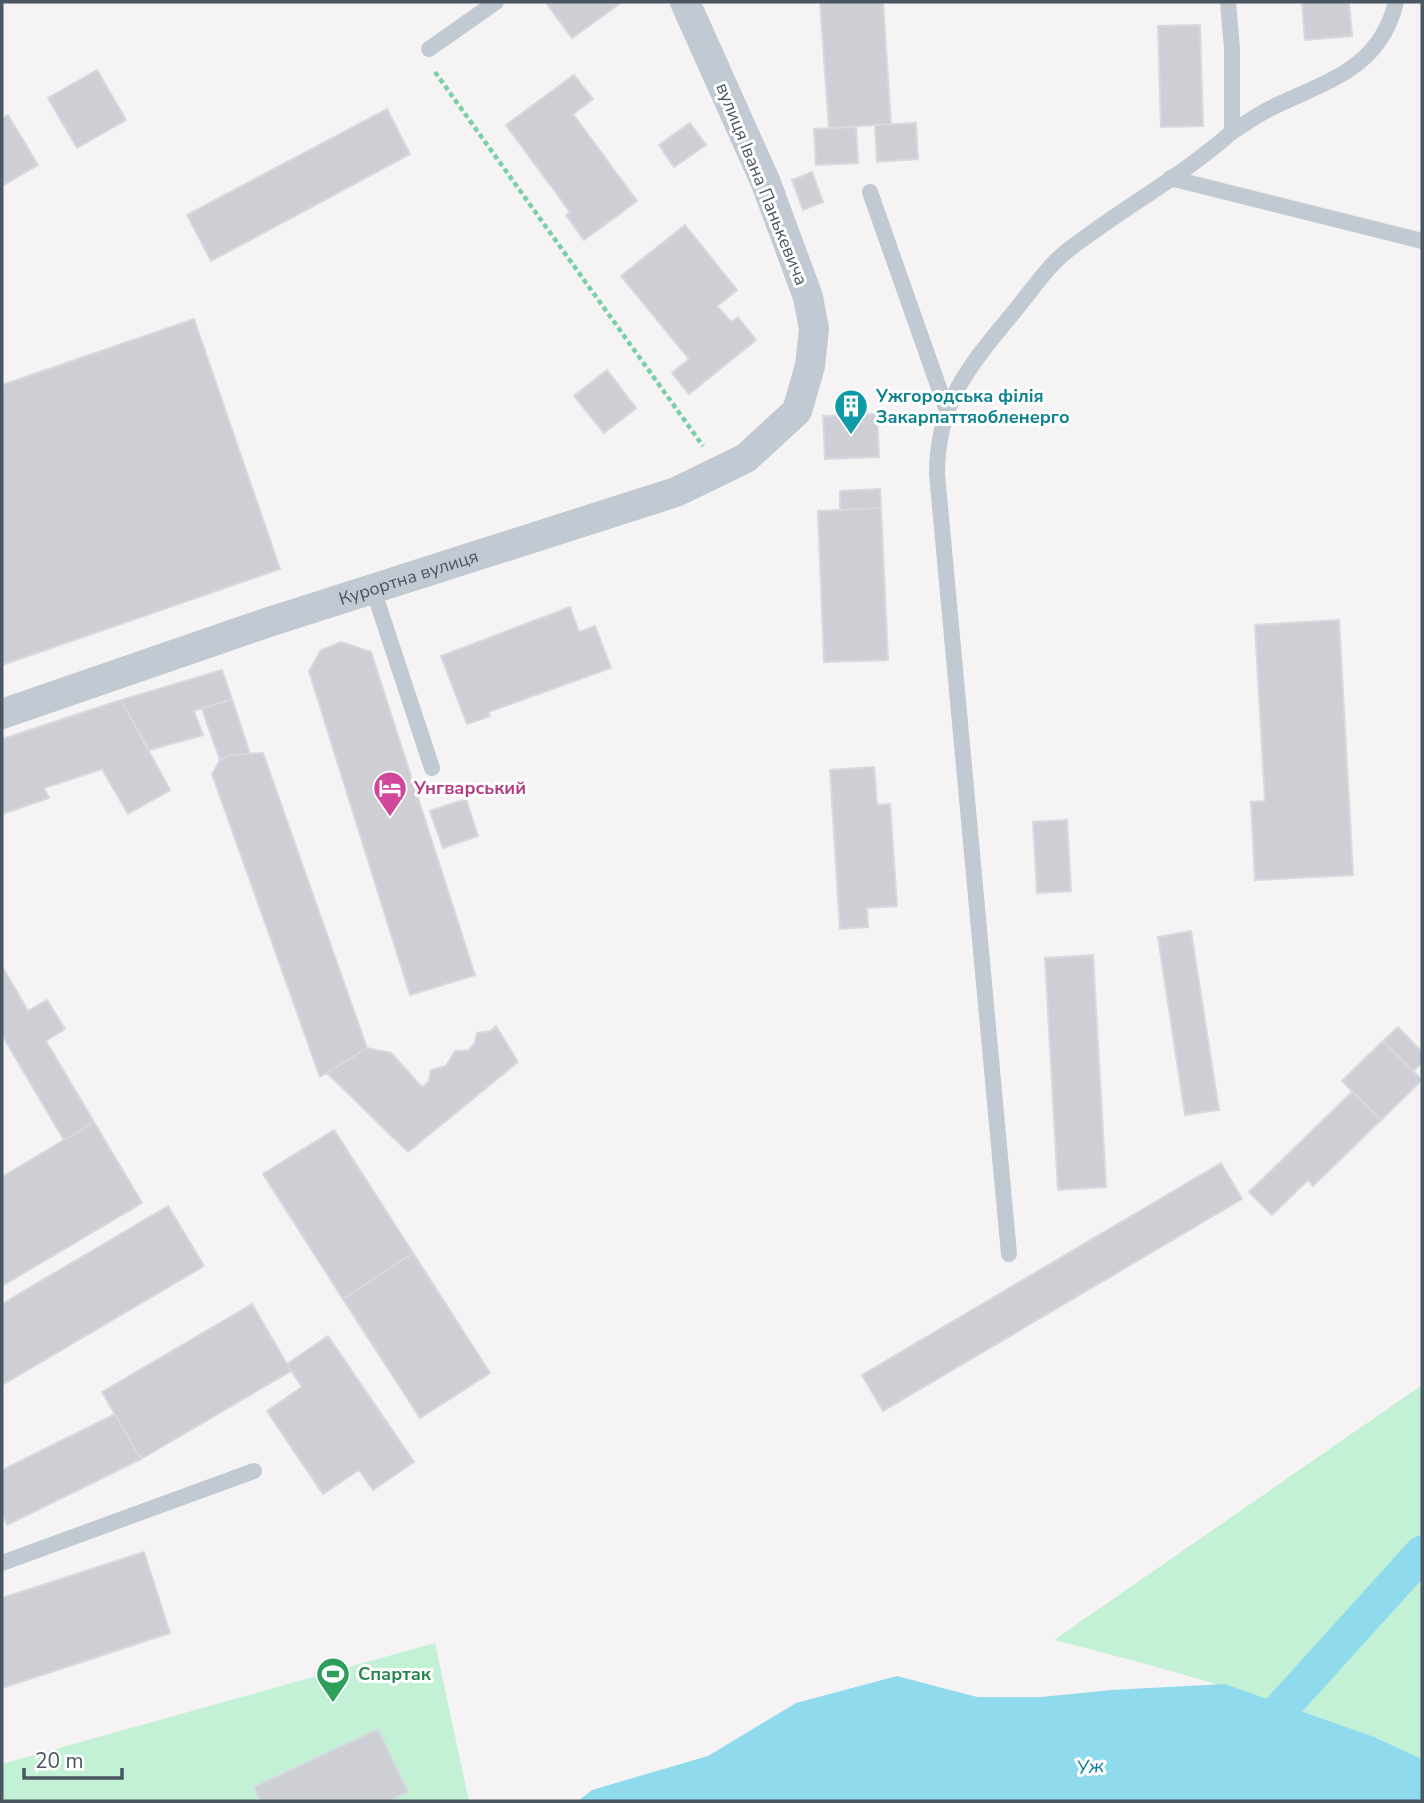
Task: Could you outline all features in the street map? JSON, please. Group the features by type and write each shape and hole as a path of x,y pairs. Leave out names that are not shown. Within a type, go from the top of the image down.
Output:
{"street":[{"name":"вулиця Івана Панькевича","path":"685,2 765,183 808,297 814,329 810,366 797,411"},
{"name":"Курортна вулиця","path":"2,714 373,589 676,492 725,470 763,445 797,411"}],"lane":[{"path":"429,49 496,2"},
{"path":"1228,2 1232,49 1232,132"},
{"path":"1009,1254 937,474 937,443 946,408 967,368 1064,253 1201,159 1232,132 1268,110 1351,71 1381,41 1396,2"},
{"path":"1170,178 1422,241"},
{"path":"870,192 946,408"},
{"path":"373,589 432,768"},
{"path":"2,1563 254,1471"}],"path":[{"path":"429,49 429,64 436,75 701,444 725,470"}],"green space":[{"path":"1422,1385 1422,1759 1287,1706 1054,1640"},
{"name":"Спартак","path":"435,1643 469,1801 2,1801 2,1764"}],"water":[{"name":"Уж","path":"897,1676 977,1697 1041,1697 1225,1684 1374,1737 1422,1759 1422,1801 578,1801 592,1790 708,1756 796,1703"}],"building":[{"path":"622,2 572,38 547,4"},
{"path":"820,2 883,2 891,124 829,128"},
{"path":"1302,2 1349,2 1352,36 1305,40"},
{"path":"1200,25 1203,126 1161,127 1158,26"},
{"path":"97,70 126,120 77,148 48,98"},
{"path":"574,75 593,99 573,114 637,201 584,240 566,215 570,212 506,125"},
{"path":"387,109 410,154 211,261 187,215"},
{"path":"8,115 38,165 2,186 2,118"},
{"path":"690,123 706,145 674,167 659,145"},
{"path":"916,123 918,159 877,162 875,125"},
{"path":"856,127 858,163 816,165 814,129"},
{"path":"812,172 823,202 803,210 792,180"},
{"path":"685,225 737,290 717,306 731,322 738,317 756,340 689,394 672,373 689,359 621,276"},
{"path":"194,319 280,569 2,665 2,385"},
{"path":"607,370 636,408 604,433 574,396"},
{"name":"Ужгородська філія Закарпаттяобленерго","path":"877,414 879,457 825,459 823,416"},
{"path":"880,489 881,508 840,510 840,491"},
{"path":"881,508 888,660 824,662 818,511"},
{"path":"570,607 579,632 595,626 611,668 488,712 490,716 467,724 441,656"},
{"path":"1339,620 1353,875 1255,880 1251,802 1265,801 1255,625"},
{"name":"Унгварський","path":"341,642 371,652 475,975 410,995 309,671 321,650"},
{"path":"222,670 232,699 194,711 203,735 149,750 121,700"},
{"path":"232,699 250,754 230,755 220,760 202,709"},
{"path":"121,700 170,790 128,814 102,769 44,788 49,798 2,814 2,739"},
{"path":"263,753 367,1048 320,1077 212,774 220,760 230,755"},
{"path":"874,767 877,805 890,804 897,906 867,908 868,927 840,929 830,770"},
{"path":"466,799 478,836 443,848 430,811"},
{"path":"1067,820 1071,891 1037,893 1033,822"},
{"path":"1191,931 1219,1110 1185,1115 1158,937"},
{"path":"1093,955 1106,1187 1058,1190 1045,958"},
{"path":"2,966 28,1011 47,1000 65,1029 46,1041 94,1122 64,1140 2,1035"},
{"path":"496,1026 518,1062 408,1152 327,1073 367,1048 391,1053 422,1087 429,1081 431,1070 446,1066 455,1051 469,1050 475,1043 477,1033 491,1031"},
{"path":"1398,1027 1422,1052 1422,1063 1413,1071 1383,1041"},
{"path":"1383,1041 1422,1080 1381,1120 1342,1081"},
{"path":"1352,1092 1381,1120 1313,1186 1308,1180 1272,1215 1249,1192"},
{"path":"94,1122 142,1203 2,1286 2,1177"},
{"path":"334,1130 413,1253 343,1299 263,1174"},
{"path":"1221,1163 1242,1199 883,1411 862,1375"},
{"path":"168,1206 204,1266 2,1385 2,1304"},
{"path":"413,1253 490,1373 420,1418 343,1299"},
{"path":"252,1304 291,1371 141,1459 102,1392"},
{"path":"328,1336 414,1462 373,1490 359,1470 323,1494 267,1411 302,1387 287,1364"},
{"path":"115,1414 141,1459 7,1525 2,1513 2,1470"},
{"path":"144,1552 170,1633 2,1688 2,1598"},
{"path":"378,1729 408,1792 388,1801 260,1801 254,1787"}],"waterway":[{"path":"1253,1740 1422,1553"}],"place":[{"name":"Ужгородська філія Закарпаттяобленерго","path":"851,436"},
{"name":"Унгварський","path":"390,818"},
{"name":"Спартак","path":"333,1704"}]}
